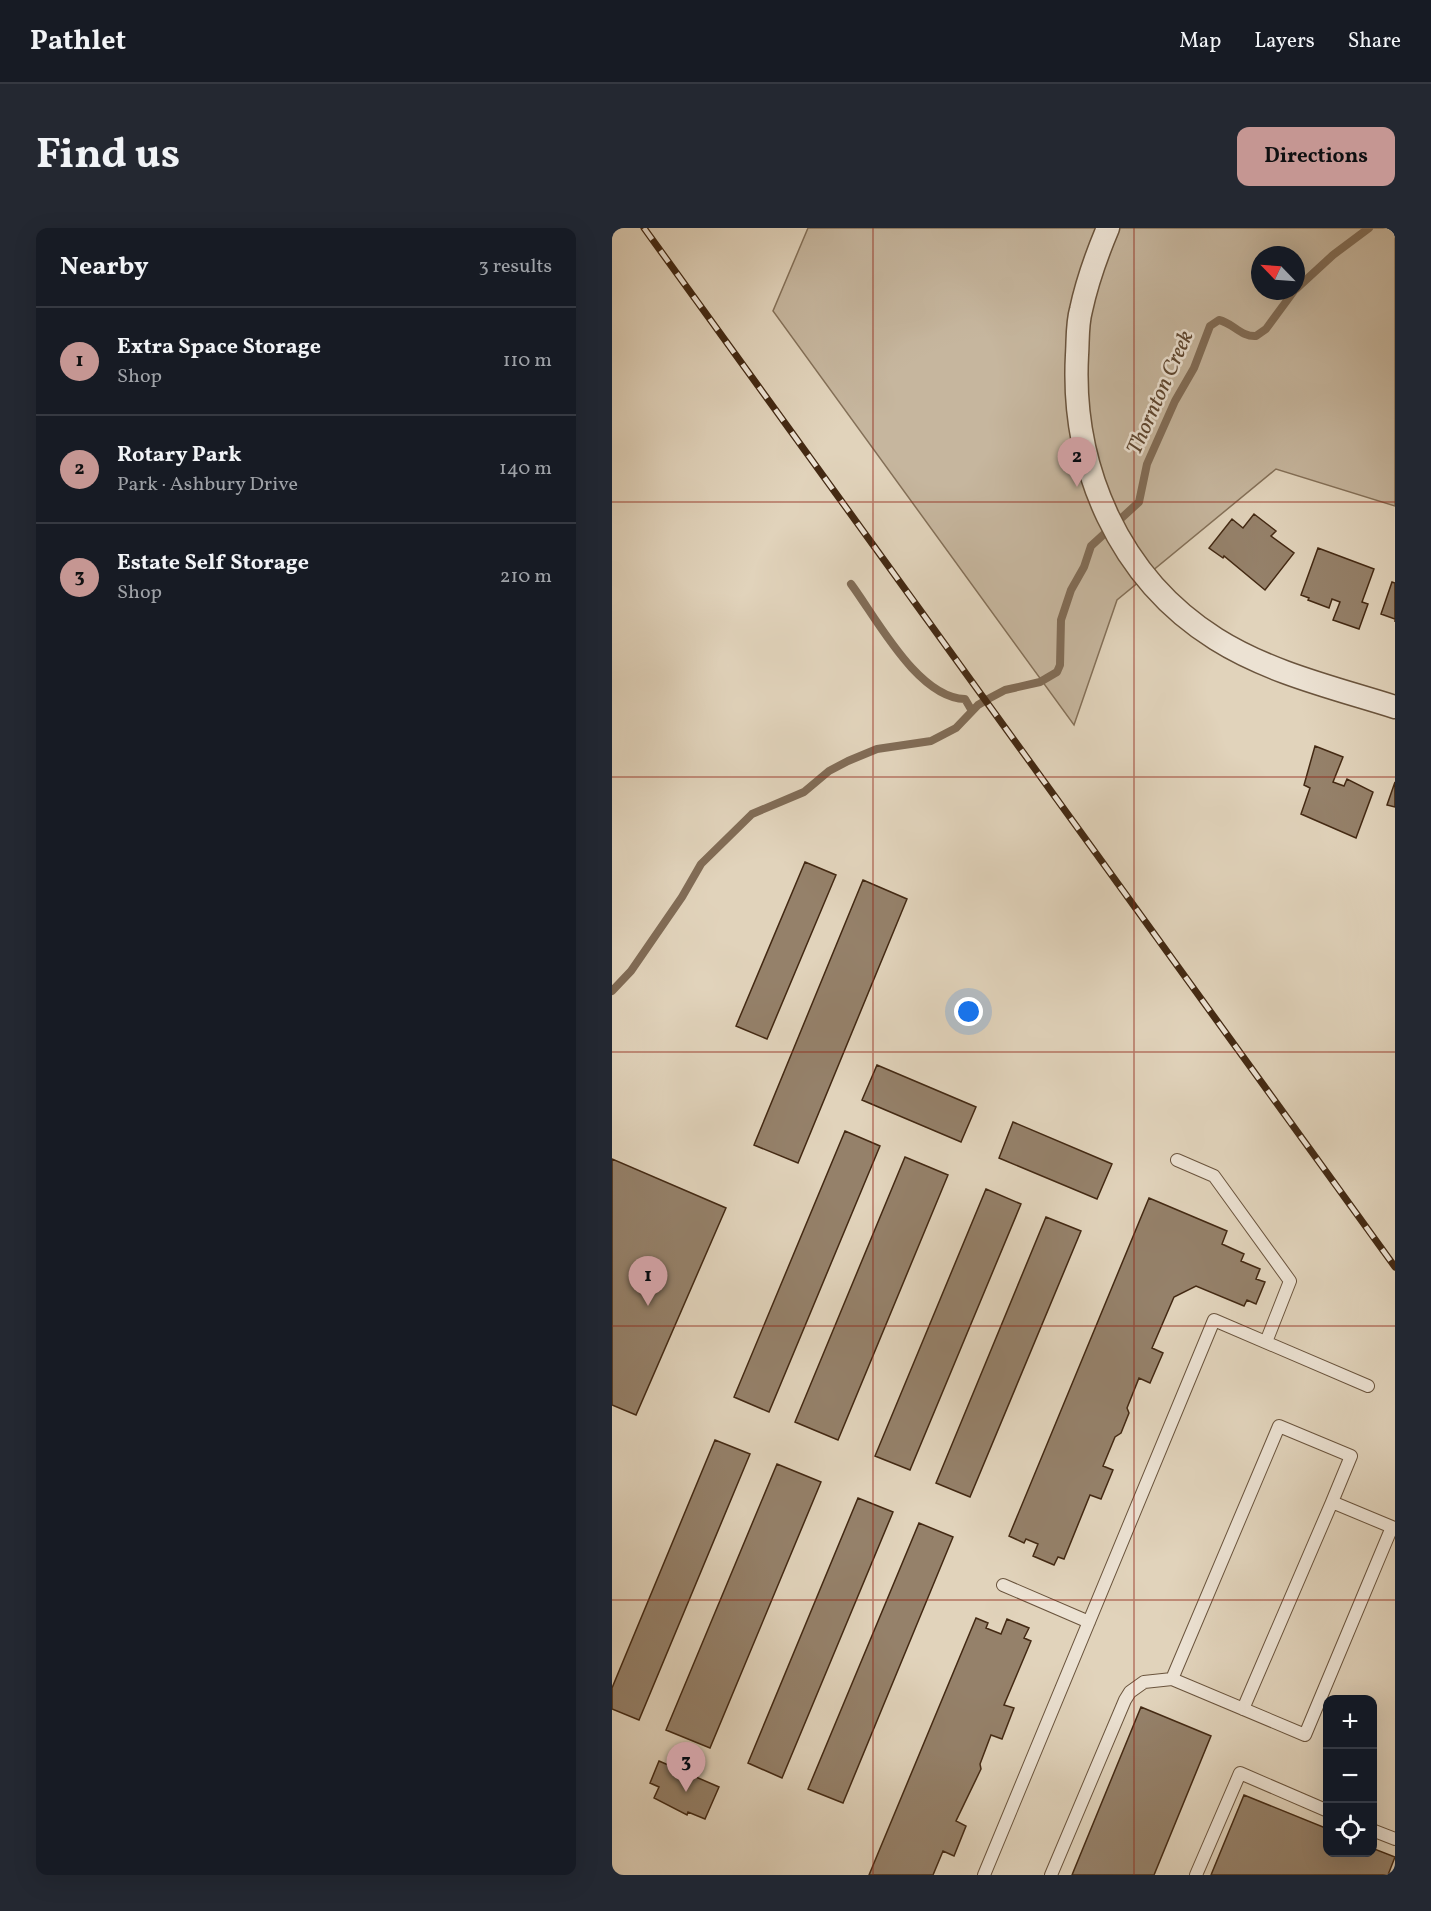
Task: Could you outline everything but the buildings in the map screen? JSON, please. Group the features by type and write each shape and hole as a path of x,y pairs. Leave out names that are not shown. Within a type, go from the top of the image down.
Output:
{"street":[{"path":"1108,228 1080,312 1076,379 1085,456 1103,511 1118,539 1159,592 1216,639 1271,667 1395,707"}],"lane":[{"path":"1177,1160 1214,1176 1290,1281 1266,1342"},
{"path":"984,1875 1214,1320 1368,1386"},
{"path":"1172,1679 1279,1426 1351,1456 1243,1709"},
{"path":"1051,1875 1125,1700 1130,1692 1144,1682 1172,1679 1305,1735 1392,1527 1332,1502"},
{"path":"1003,1585 1089,1622"},
{"path":"1196,1875 1240,1773 1323,1808"},
{"path":"1377,1832 1395,1839"}],"shaded area":[{"path":"808,228 1395,228 1395,506 1276,469 1117,600 1074,725 773,311"}],"waterway":[{"name":"Thornton Creek","path":"1305,281 1333,255 1369,228"},
{"name":"Thornton Creek","path":"612,991 631,971 682,897 701,864 752,814 804,792 829,771 877,749 931,741 956,728 978,705 988,699 1005,690 1040,682 1057,672 1060,665 1061,620 1071,590 1084,567 1091,546 1139,502 1147,464 1175,401 1194,368 1210,326 1219,320 1246,334 1256,336 1266,329 1287,300"},
{"path":"851,584 886,636 915,671 931,686 948,695 965,699 972,711"}],"railway":[{"path":"644,228 1395,1267"}],"place":[{"name":"Rotary Park","path":"1077,487"},
{"name":"Extra Space Storage","path":"648,1306"},
{"name":"Estate Self Storage","path":"686,1792"}]}
